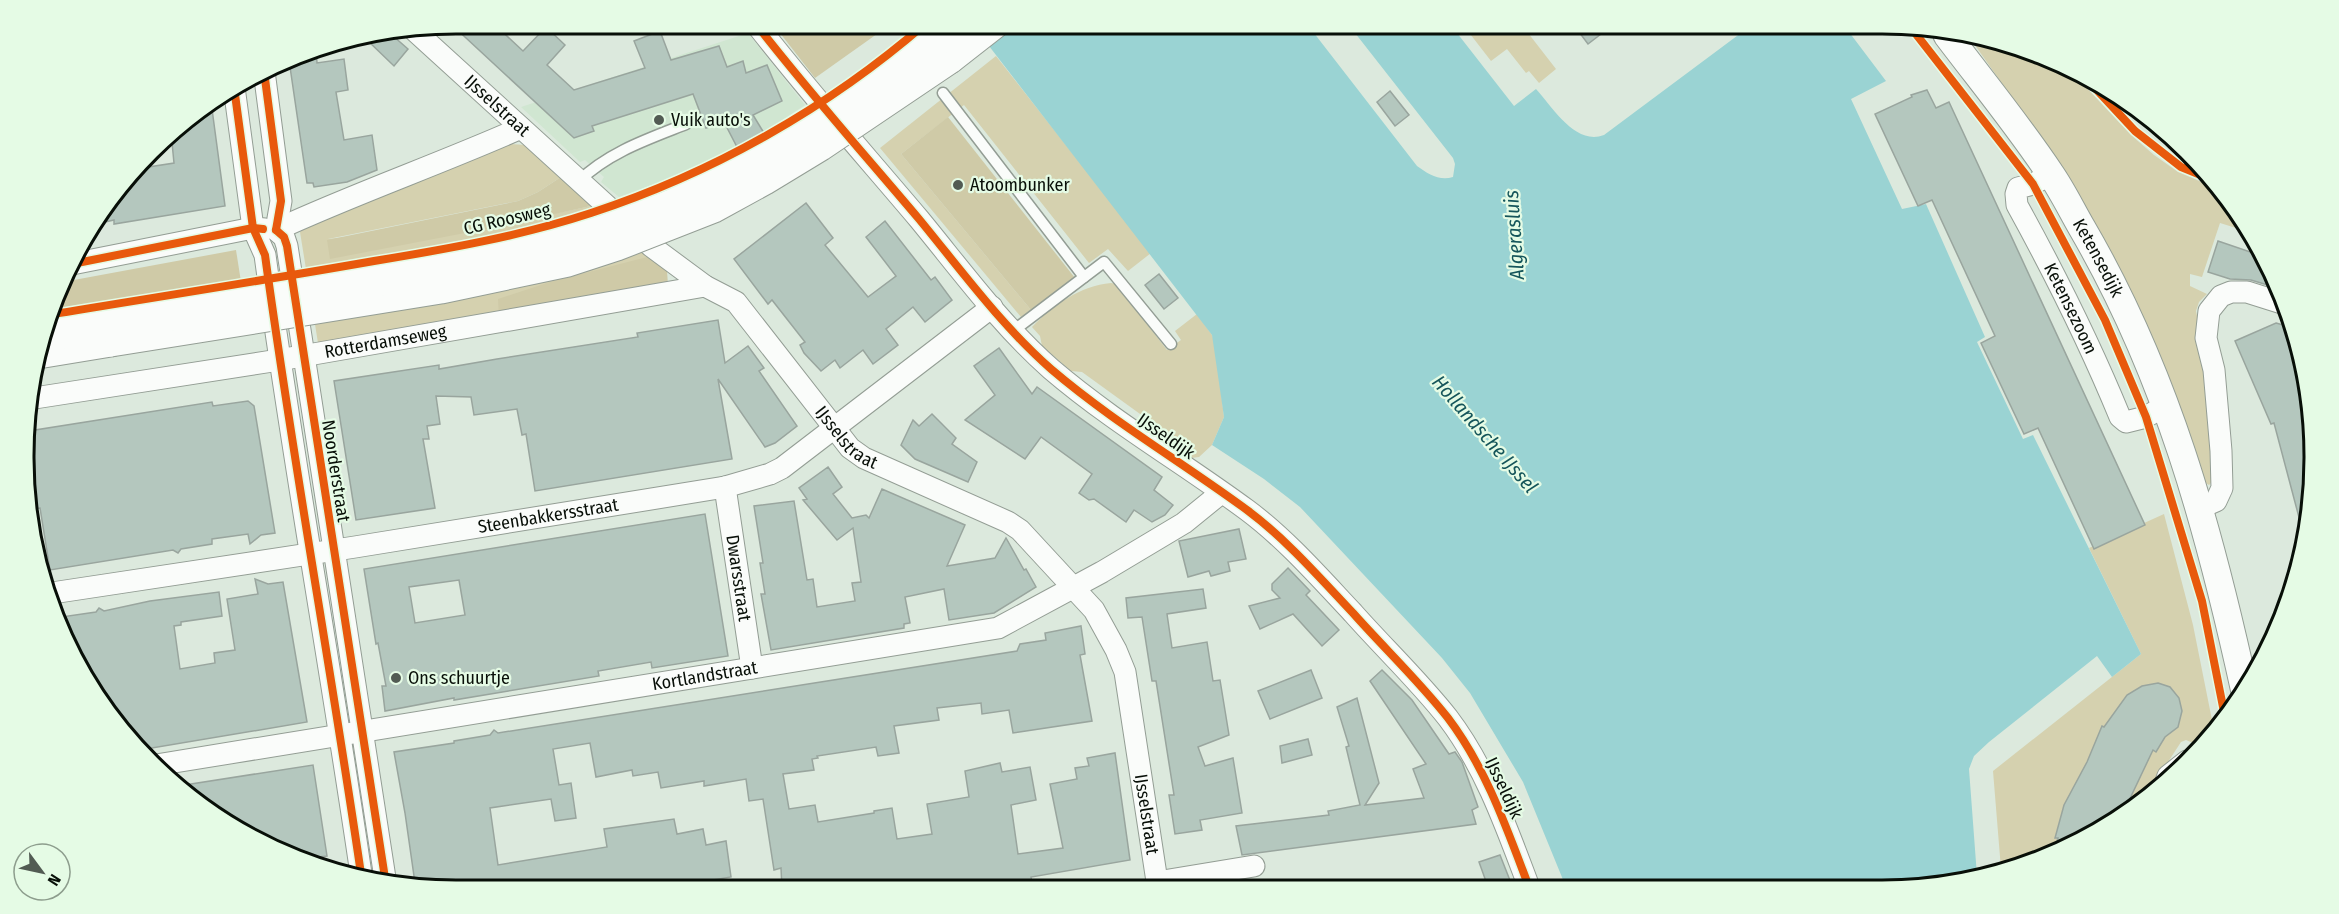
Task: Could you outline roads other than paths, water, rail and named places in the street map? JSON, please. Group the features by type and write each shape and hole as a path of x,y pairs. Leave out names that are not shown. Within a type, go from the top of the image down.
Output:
{"main road":[{"name":"CG Roosweg","path":"53,335 110,334 487,261 550,247 608,230 667,208 709,189 811,133 947,41"}],"street":[{"name":"IJsseldijk","path":"764,34 808,90 992,307 1049,367 1093,402 1248,511 1283,541 1338,597 1448,718 1480,770 1509,833 1526,880"},
{"path":"947,41 967,34"},
{"name":"IJsselstraat","path":"420,36 651,246 705,286 736,302 850,448 864,458 1008,522 1020,530 1094,610 1125,672 1157,880"},
{"name":"Ketensedijk","path":"1951,41 2051,174 2111,280 2143,348 2185,457 2224,599 2242,678"},
{"path":"265,81 281,201 276,230"},
{"path":"235,98 253,228 265,255 279,360 360,868"},
{"path":"82,262 253,228 276,230 521,128"},
{"name":"Ketensezoom","path":"2051,174 2018,188 2017,205 2057,277 2120,417 2126,422 2146,417 2164,406"},
{"name":"Noorderstraat","path":"276,230 284,237 286,246 384,873"},
{"name":"Rotterdamseweg","path":"39,397 303,356 705,286"},
{"path":"2200,508 2216,501 2222,488 2215,382 2206,338 2209,311 2221,296 2231,292 2247,292 2274,301"},
{"name":"Steenbakkersstraat","path":"56,591 725,487 770,474 782,468 992,307"},
{"name":"CG Roosweg","path":"48,352 110,334"},
{"name":"Dwarsstraat","path":"725,487 752,668"},
{"name":"Kortlandstraat","path":"166,763 998,628 1102,572 1184,523 1221,493"},
{"path":"1183,880 1254,866"}],"lane":[{"path":"944,93 1084,277"},
{"path":"579,181 593,167 625,148 686,124"},
{"path":"1013,331 1104,262 1171,344"}],"water":[{"path":"980,34 1315,34 1417,166 1430,174 1443,178 1453,177 1455,164 1453,158 1356,34 1458,34 1514,106 1536,89 1566,123 1584,135 1594,137 1604,135 1740,34 1851,34 1886,81 1851,99 1902,209 1926,204 1985,337 1977,342 2023,439 2033,435 2141,654 2112,677 2097,656 1974,756 1969,769 1976,868 1937,876 1882,880 1563,880 1523,782 1470,693 1442,658 1300,507 1264,479 1212,445 1224,417 1212,335"}],"place":[{"name":"Vuik auto's","path":"659,120"},
{"name":"Atoombunker","path":"958,185"},
{"name":"Ons schuurtje","path":"396,678"}],"water label":[{"name":"Algerasluis","path":"1514,235"},
{"name":"Hollandsche IJssel","path":"1485,434"}]}
